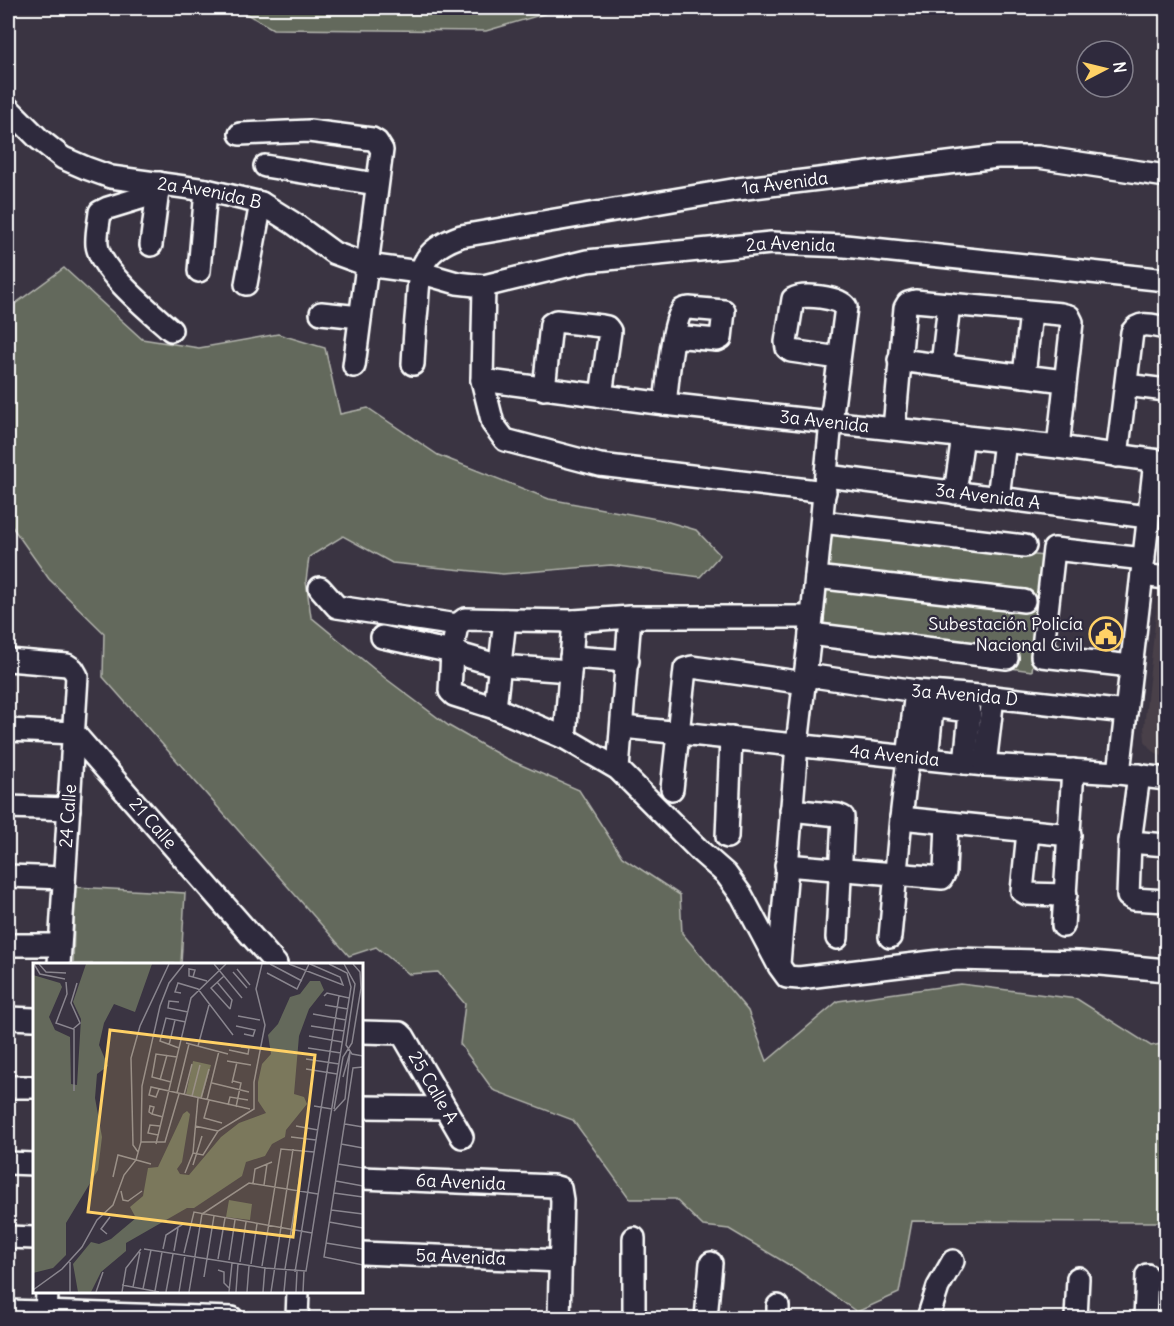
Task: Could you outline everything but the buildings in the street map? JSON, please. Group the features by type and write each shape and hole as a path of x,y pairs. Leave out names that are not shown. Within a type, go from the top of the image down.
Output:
{"street":[{"name":"2a Avenida B","path":"8,108 39,139 63,158 111,177 158,188 206,190 261,203 334,253 367,265 419,272"},
{"path":"240,134 309,131 372,139 382,150 354,366"},
{"name":"1a Avenida","path":"419,272 427,258 442,243 461,236 738,189 1017,156 1167,176"},
{"path":"265,166 376,184"},
{"path":"151,245 158,188 100,212 97,246 101,258 116,278 171,330"},
{"path":"199,271 206,190"},
{"path":"246,284 261,203"},
{"name":"2a Avenida","path":"419,272 457,283 484,286 586,261 771,243 845,246 1167,280"},
{"path":"413,364 419,272"},
{"name":"3a Avenida A","path":"484,286 482,380 493,424 505,440 600,465 955,493 1148,517"},
{"path":"894,429 899,360 905,308 908,303 915,301 1069,316 1072,322 1058,447"},
{"path":"942,365 949,304"},
{"path":"1024,376 1031,312"},
{"path":"321,313 360,317"},
{"path":"544,389 551,324 556,321 602,326 607,327 610,331 601,396"},
{"path":"1117,456 1132,332 1136,326 1143,324 1167,328"},
{"path":"665,404 674,336"},
{"path":"779,966 797,745 839,358"},
{"path":"899,360 1064,381"},
{"name":"3a Avenida","path":"482,380 665,404 1058,447 1161,462"},
{"path":"1126,385 1166,384"},
{"path":"955,493 963,436"},
{"path":"998,498 1005,441"},
{"path":"1161,462 1148,517 1126,712 1130,842 1128,896 1133,899 1167,901"},
{"path":"822,522 1025,546"},
{"path":"1131,666 1042,656 1054,549 1143,567 1167,578"},
{"path":"816,577 1024,601"},
{"path":"320,588 337,607 457,625"},
{"path":"618,770 630,617"},
{"path":"1007,658 811,626 630,617 574,621 465,619 457,625 452,652 450,691 454,695 495,708 565,738 618,770 726,874 750,910 787,977 800,978 957,960 1079,962 1167,970"},
{"path":"495,708 505,620"},
{"path":"565,738 574,621"},
{"path":"382,637 452,652 500,666 628,661"},
{"name":"24 Calle","path":"8,660 67,665 77,676 59,955"},
{"name":"3a Avenida D","path":"678,732 685,669 692,667 1126,712"},
{"path":"916,691 917,758"},
{"path":"975,764 993,697"},
{"path":"890,937 901,818 932,710 939,707 970,713 975,764"},
{"name":"4a Avenida","path":"623,728 975,764 1129,774 1167,779"},
{"path":"8,730 74,733"},
{"path":"672,789 678,732"},
{"name":"21 Calle","path":"74,733 275,963"},
{"path":"727,837 731,738"},
{"path":"1062,926 1070,835 1072,770"},
{"path":"8,807 69,809"},
{"path":"791,810 843,817 837,938"},
{"path":"901,818 1070,835"},
{"path":"786,865 942,878 945,872 947,823"},
{"path":"1028,832 1022,891 1027,894 1066,895"},
{"path":"1130,842 1167,845"},
{"path":"8,876 64,878"},
{"path":"8,945 59,955"},
{"path":"8,1018 33,1019"},
{"name":"25 Calle A","path":"363,1032 400,1033 404,1037 462,1137"},
{"path":"8,1087 33,1088"},
{"path":"363,1107 445,1108"},
{"path":"8,1163 33,1164"},
{"name":"6a Avenida","path":"363,1178 560,1188 562,1200 561,1261"},
{"path":"8,1237 33,1238"},
{"path":"634,1238 634,1318"},
{"name":"5a Avenida","path":"363,1253 561,1261"},
{"path":"560,1318 561,1261"},
{"path":"928,1318 938,1287 953,1261"},
{"path":"706,1318 711,1263"},
{"path":"1145,1318 1147,1275"},
{"path":"1076,1318 1078,1278"},
{"path":"297,1318 298,1293"},
{"path":"8,1311 46,1307 232,1318"}],"shaded area":[{"path":"1159,585 1166,586 1166,757 1151,750 1145,741 1144,727"}],"green space":[{"path":"236,8 564,8 486,31 273,29"},
{"path":"64,268 142,339 199,348 278,334 325,348 340,414 368,408 438,455 549,499 662,520 696,530 720,555 700,577 611,565 503,574 392,563 343,536 309,557 306,581 311,617 385,678 449,726 505,758 579,790 622,857 680,895 682,933 748,1011 767,1061 838,1001 961,984 1077,999 1151,1046 1166,1043 1166,1219 1157,1222 912,1221 899,1293 857,1312 796,1269 729,1229 703,1226 675,1199 630,1199 573,1120 493,1090 460,1044 465,1004 438,972 409,974 376,947 349,956 103,677 104,633 49,579 8,521 8,309"},
{"path":"827,533 1044,556 1032,671 817,642"},
{"path":"75,887 185,893 181,963 73,963"}],"place":[{"name":"Subestación Policía Nacional Civil","path":"1106,634"}]}
